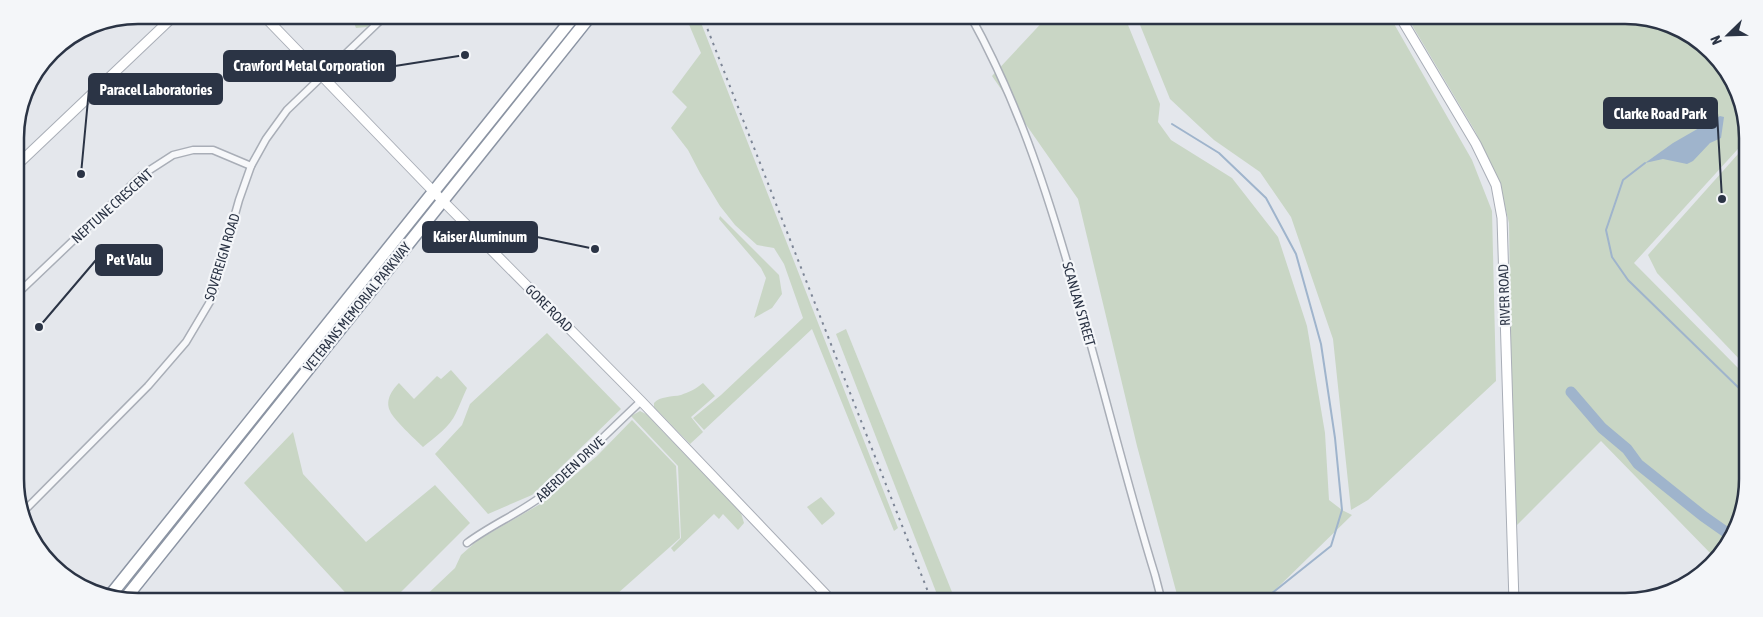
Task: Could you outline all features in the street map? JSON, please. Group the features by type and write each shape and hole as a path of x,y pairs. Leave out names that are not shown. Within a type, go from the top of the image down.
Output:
{"highway":[{"name":"VETERANS MEMORIAL PARKWAY","path":"114,591 568,24"},
{"name":"VETERANS MEMORIAL PARKWAY","path":"130,593 584,24"}],"street":[{"path":"24,159 166,24"},
{"name":"GORE ROAD","path":"272,24 641,402 824,593"},
{"name":"SOVEREIGN ROAD","path":"28,507 148,386 186,342 211,300 239,200 251,166 266,138 287,110 377,24"},
{"name":"SCANLAN STREET","path":"975,24 1004,81 1040,171 1086,326 1160,593"},
{"name":"RIVER ROAD","path":"1404,24 1458,112 1496,185 1502,218 1514,593"},
{"name":"NEPTUNE CRESCENT","path":"24,287 142,175 173,155 193,150 213,150 251,166"},
{"name":"ABERDEEN DRIVE","path":"467,543 489,528 527,508 542,496 641,402"}],"green space":[{"path":"354,24 370,24 367,27 356,28"},
{"path":"689,24 702,24 898,528 894,531 812,329 704,430 693,418 721,395 803,318 784,264 774,248 757,245 735,225 720,206 688,150 671,128 687,107 672,92 701,53"},
{"path":"1041,24 1128,24 1160,104 1158,122 1171,140 1232,178 1278,237 1307,326 1325,433 1329,500 1352,515 1272,593 1177,593 1137,446 1078,199 992,76"},
{"path":"1140,24 1394,24 1472,160 1492,211 1496,381 1368,500 1351,510 1333,339 1291,217 1260,172 1214,140 1170,99"},
{"path":"1411,24 1640,25 1676,35 1689,43 1703,55 1703,60 1708,60 1711,63 1728,87 1738,123 1739,148 1634,263 1739,369 1739,479 1737,502 1728,530 1711,554 1601,441 1514,528 1509,223 1499,181 1475,131"},
{"path":"1739,153 1739,359 1657,273 1648,255"},
{"path":"720,216 779,275 782,294 772,308 754,318 766,278 761,268 719,219"},
{"path":"846,329 952,593 937,593 836,334"},
{"path":"547,333 621,409 532,495 488,514 435,454 462,425 470,404"},
{"path":"451,370 467,388 450,423 423,447 392,415 388,403 390,396 399,383 414,399 437,376 441,379"},
{"path":"703,383 715,396 691,417 703,432 690,444 654,407 654,403 663,398 687,393"},
{"path":"640,411 646,414 741,513 744,523 738,530 723,514 719,519 714,514 674,552 671,548 681,538 678,466 631,416"},
{"path":"632,420 676,466 680,538 618,593 429,593 455,568 461,555 478,540 542,503 597,456"},
{"path":"293,432 303,474 366,542 435,485 470,523 400,593 346,593 244,483"},
{"path":"821,497 835,513 822,525 807,507"}],"water":[{"path":"1720,116 1724,117 1721,138 1710,143 1693,161 1687,164 1663,159 1645,163 1673,143"}],"waterway":[{"path":"1172,124 1219,153 1266,198 1296,254 1321,344 1335,438 1342,510 1331,546 1272,593"},
{"path":"1645,163 1623,180 1606,230 1612,257 1628,280 1739,388"},
{"path":"1571,392 1602,428 1627,449 1638,464 1726,533"}],"railway":[{"path":"706,24 928,593"}],"place":[{"name":"Crawford Metal Corporation","path":"465,55"},
{"name":"Paracel Laboratories","path":"81,174"},
{"name":"Clarke Road Park","path":"1722,199"},
{"name":"Kaiser Aluminum","path":"595,249"},
{"name":"Pet Valu","path":"39,327"}]}
